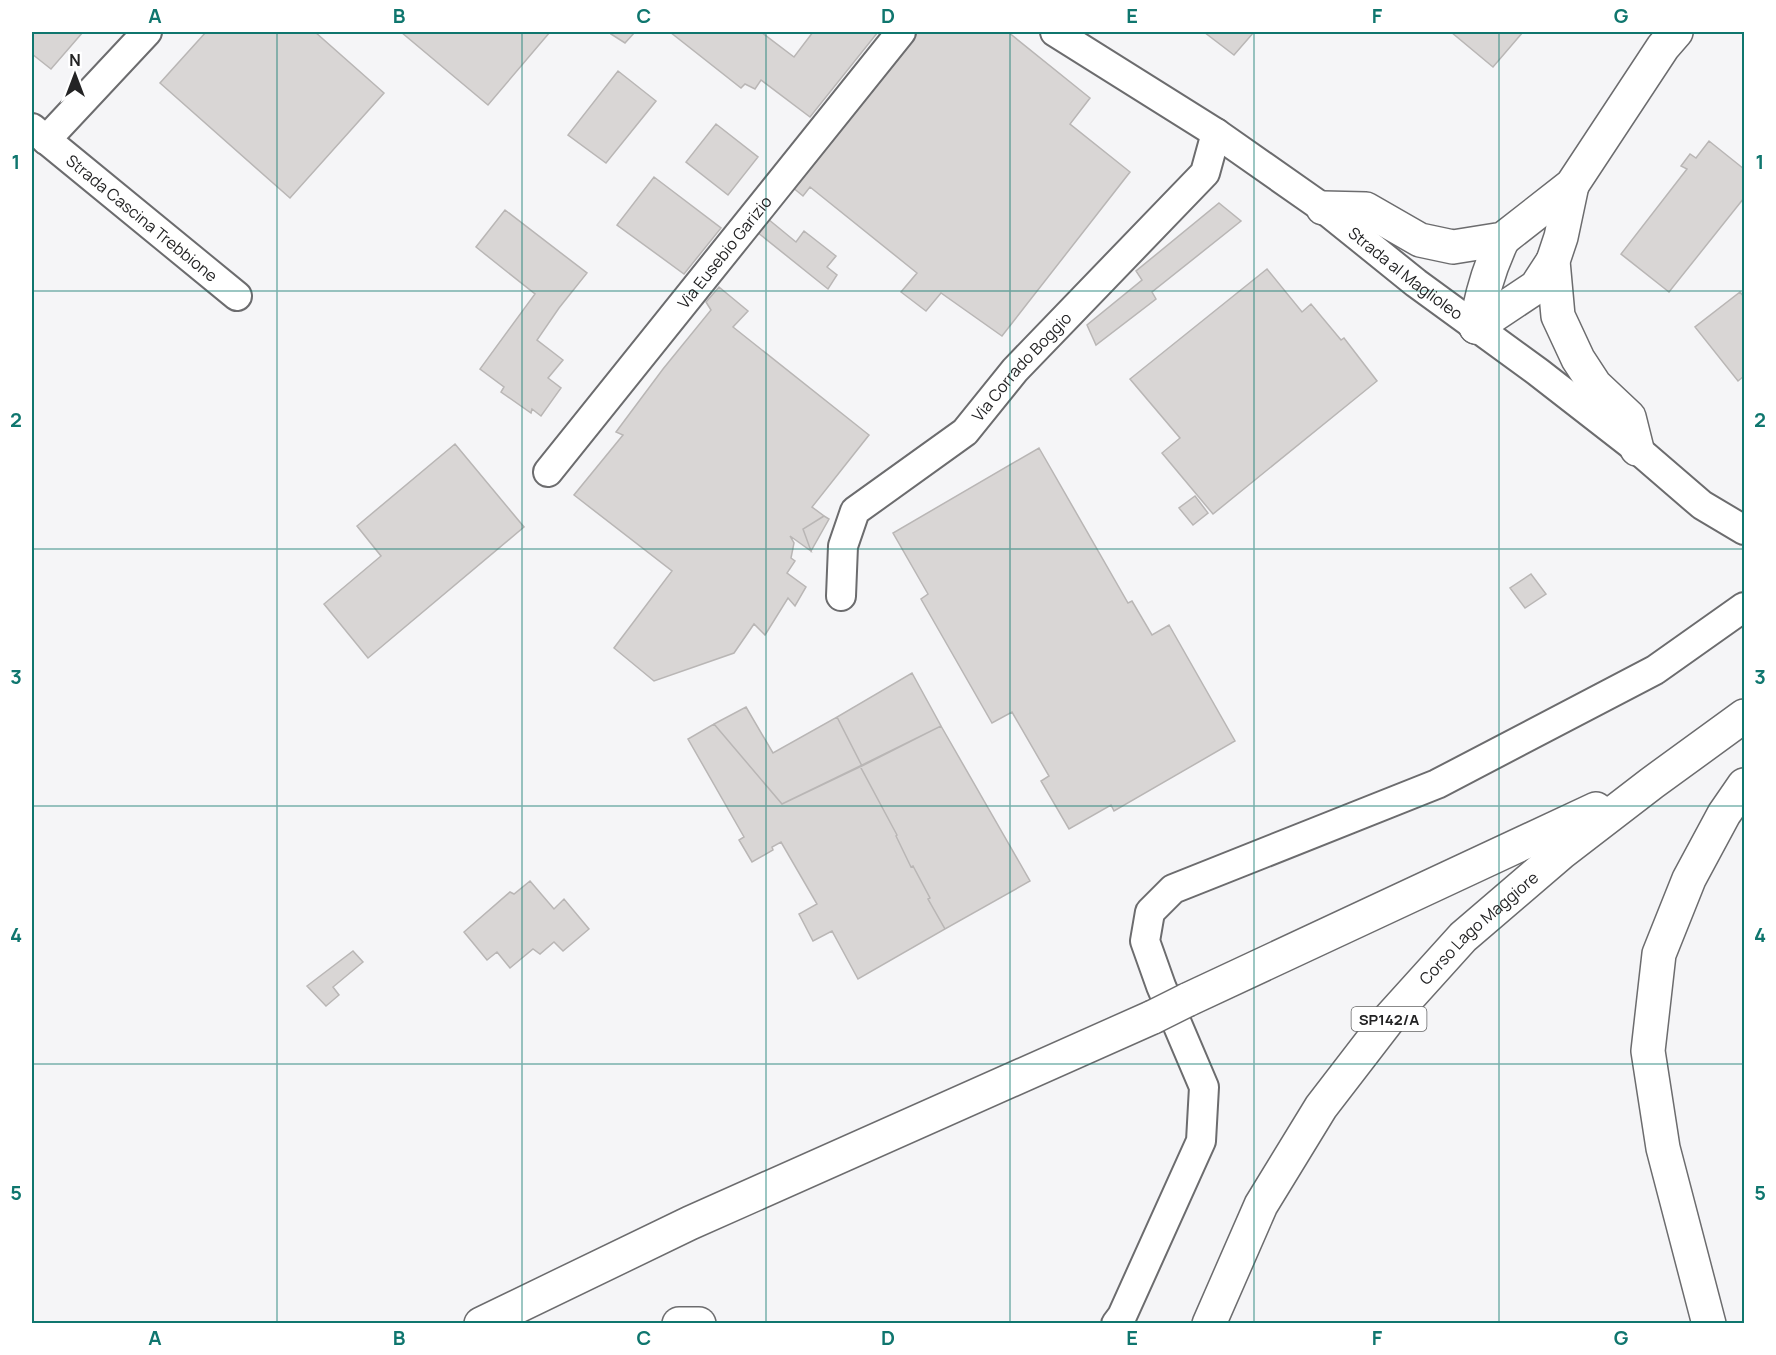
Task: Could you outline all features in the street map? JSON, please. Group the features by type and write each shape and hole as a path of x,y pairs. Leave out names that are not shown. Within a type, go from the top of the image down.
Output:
{"highway":[{"path":"1476,327 1481,296 1492,262 1503,239 1572,185 1663,47 1676,32"},
{"path":"1476,327 1536,287 1553,261 1562,237 1572,185"},
{"path":"1323,208 1365,209 1420,240 1453,247 1503,239"},
{"path":"1553,261 1558,316 1578,358 1595,385 1629,417 1637,449"},
{"name":"Corso Lago Maggiore","path":"1209,1323 1261,1205 1321,1107 1388,1020 1463,938 1562,853 1744,716"},
{"path":"481,1323 690,1223 1153,1017 1652,783"},
{"path":"1709,1323 1663,1148 1648,1051 1659,954 1689,879 1724,814 1744,785"},
{"path":"679,1323 699,1323"}],"street":[{"name":"Strada Cascina Trebbione","path":"147,32 39,134 237,296"},
{"name":"Via Eusebio Garizio","path":"548,472 901,32"},
{"name":"Strada al Maglioleo","path":"1055,32 1216,133 1323,208 1416,283 1538,372 1637,449 1702,505 1744,530"},
{"name":"Via Corrado Boggio","path":"841,596 843,546 855,511 965,432 1015,370 1205,173 1216,133"},
{"path":"1116,1323 1122,1316 1201,1141 1204,1087 1161,986 1145,940 1150,912 1173,889 1437,784 1655,670 1744,607"}],"building":[{"path":"32,32 83,32 51,69 32,54"},
{"path":"206,32 315,32 384,93 290,198 160,83"},
{"path":"401,32 550,32 488,105"},
{"path":"613,32 635,32 625,43 611,34"},
{"path":"670,32 761,32 794,57 813,32 878,32 810,117 761,80 755,89 745,84 741,88"},
{"path":"913,32 1008,32 1090,98 1070,124 1130,172 1002,336 941,293 926,311 901,292 917,273 810,187 803,196 792,187"},
{"path":"1204,32 1254,32 1234,55"},
{"path":"1451,32 1523,32 1493,67"},
{"path":"618,71 656,101 606,163 568,135"},
{"path":"716,124 758,157 728,195 686,162"},
{"path":"1709,141 1744,169 1744,198 1669,292 1621,254 1687,169 1681,166 1690,154 1696,158"},
{"path":"654,177 721,228 684,274 617,225"},
{"path":"1219,203 1241,221 1152,292 1156,299 1096,345 1087,325 1142,280 1136,271"},
{"path":"505,210 587,273 537,340 563,360 548,378 561,388 541,416 532,409 531,413 501,392 504,387 480,369 535,294 476,247"},
{"path":"768,219 796,242 804,231 836,256 827,267 837,275 828,289 757,232"},
{"path":"1267,269 1302,312 1311,304 1341,340 1344,338 1377,381 1213,514 1162,453 1180,438 1130,379"},
{"path":"719,287 748,311 733,327 869,435 812,507 824,516 803,529 811,551 790,536 794,543 791,558 795,561 787,573 806,587 795,606 788,598 765,635 754,624 734,653 654,681 614,648 672,571 574,495 623,435 616,432 711,310 706,302"},
{"path":"1740,292 1744,297 1744,376 1738,381 1695,327"},
{"path":"455,444 524,527 368,658 324,604 381,556 357,526"},
{"path":"1039,448 1128,603 1132,601 1152,635 1169,625 1235,741 1114,811 1111,805 1069,829 1041,781 1049,776 1012,712 992,723 921,599 928,594 893,533"},
{"path":"1195,496 1208,513 1193,525 1179,508"},
{"path":"824,516 829,519 811,551 803,529"},
{"path":"1531,574 1546,594 1525,608 1510,588"},
{"path":"912,673 941,726 862,766 837,717"},
{"path":"746,707 773,753 837,717 862,766 782,804 714,724"},
{"path":"714,724 782,804 860,766 945,929 858,979 832,931 813,941 799,914 817,904 781,842 772,847 773,850 752,862 739,840 744,837 688,739"},
{"path":"941,726 1030,881 945,929 860,766"},
{"path":"530,881 554,909 564,899 589,929 563,951 554,942 540,954 533,949 510,968 497,952 487,960 464,932 510,892 514,894"},
{"path":"353,951 363,962 333,987 339,995 326,1006 307,986"}]}
